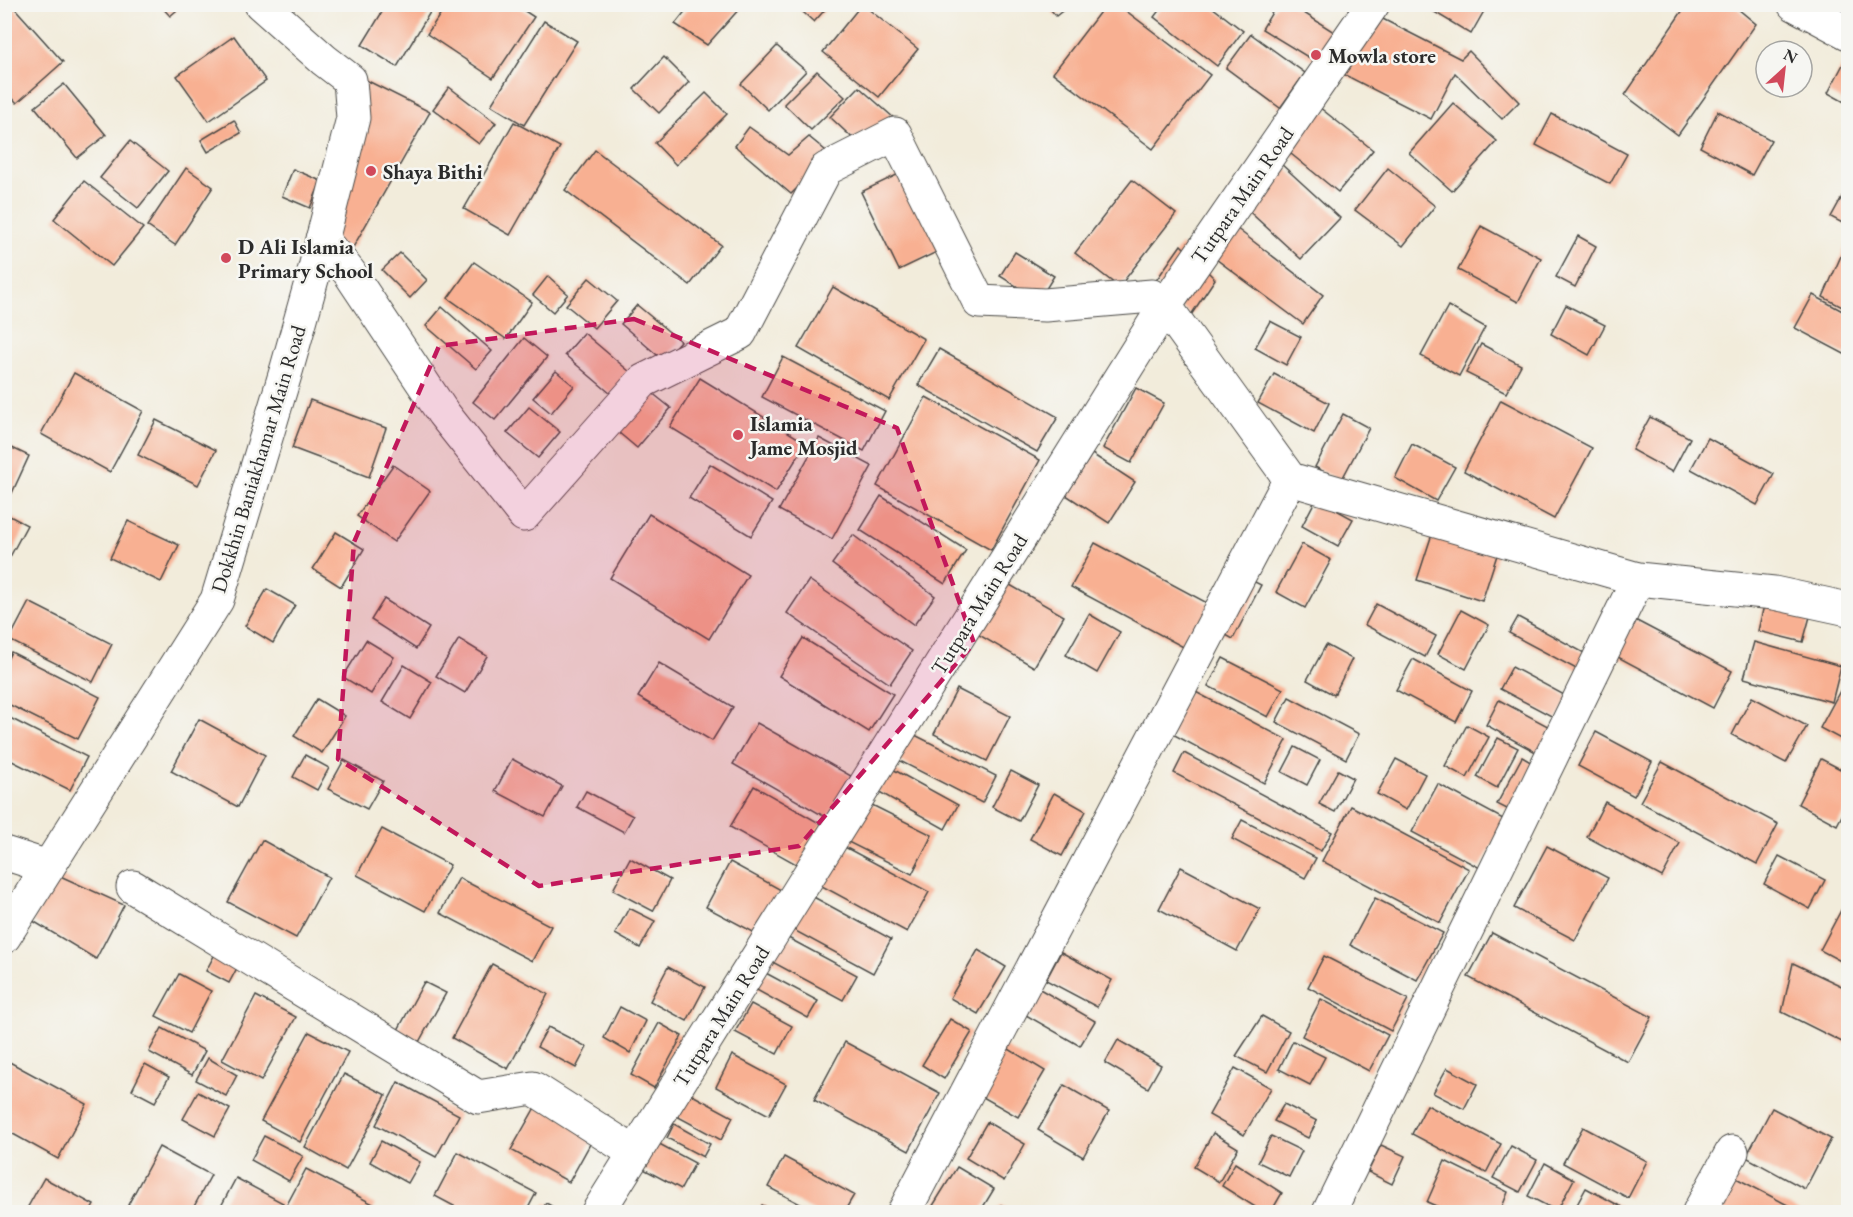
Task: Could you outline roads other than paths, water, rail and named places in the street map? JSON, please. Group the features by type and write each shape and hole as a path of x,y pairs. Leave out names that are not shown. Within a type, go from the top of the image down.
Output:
{"street":[{"name":"Dokkhin Baniakhamar Main Road","path":"4,937 217,600 287,368 353,118 350,80 261,4"},
{"name":"Tutpara Main Road","path":"598,1212 1159,301 1373,4"},
{"path":"1794,4 1848,33"},
{"path":"322,239 349,272 443,413 524,514 643,381 740,333 826,169 895,134 979,302 1045,305 1159,301 1290,479 1638,579 1774,593 1848,609"},
{"path":"906,1212 1290,479"},
{"path":"1329,1212 1638,579"},
{"path":"4,853 48,867"},
{"path":"134,886 478,1097 533,1088 635,1153"},
{"path":"1699,1212 1732,1152"}],"place":[{"name":"Mowla store","path":"1316,55"},
{"name":"Shaya Bithi","path":"371,171"},
{"name":"D Ali Islamia Primary School","path":"226,258"},
{"name":"Islamia Jame Mosjid","path":"738,435"}]}
